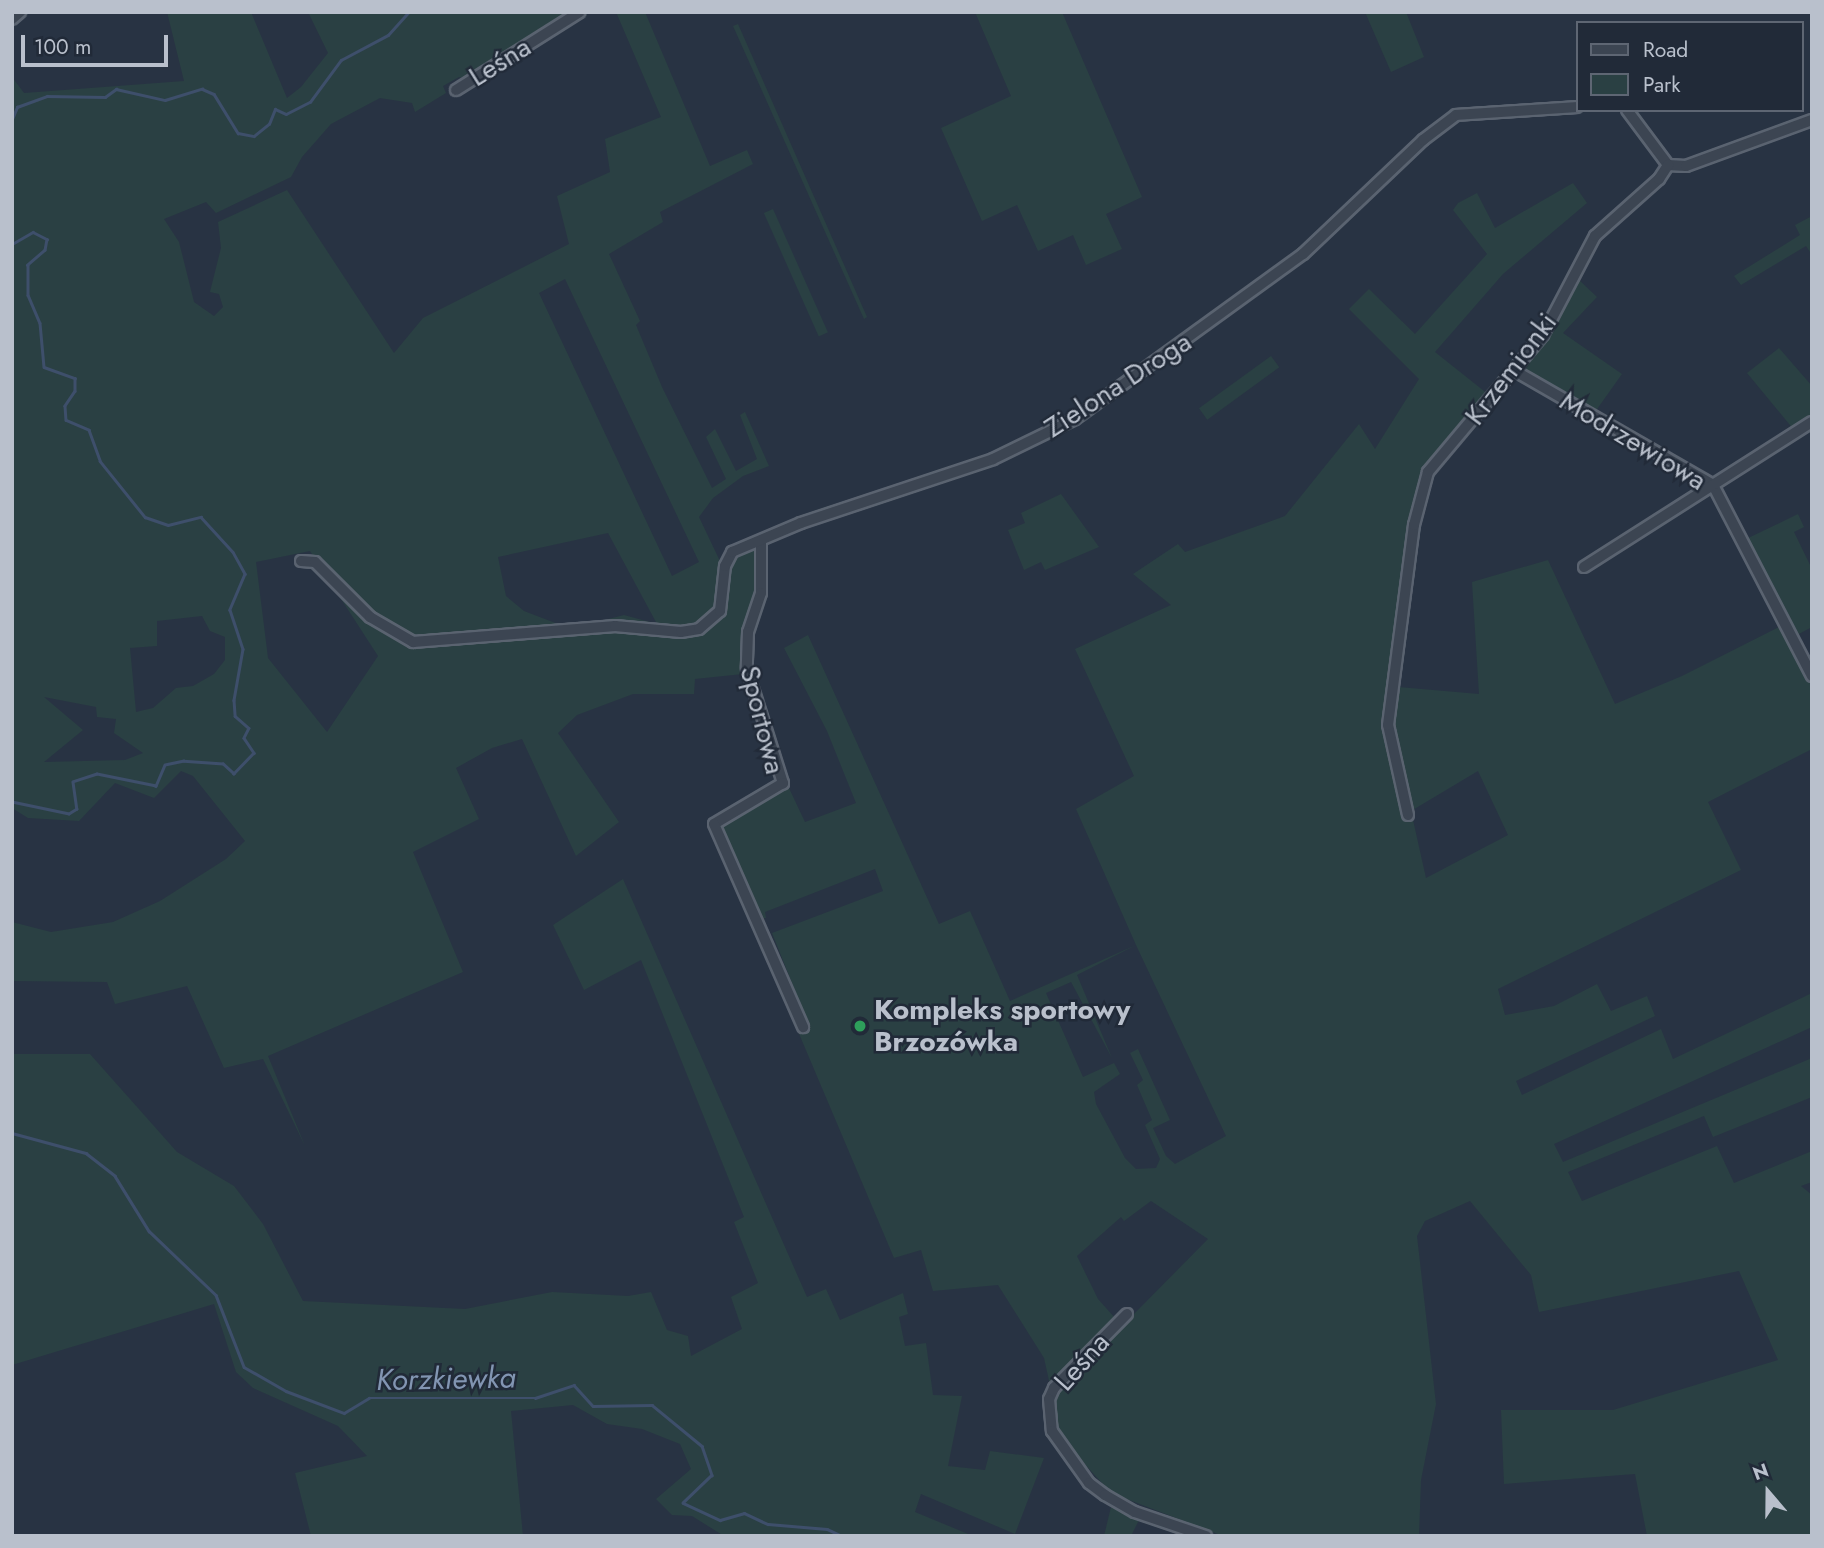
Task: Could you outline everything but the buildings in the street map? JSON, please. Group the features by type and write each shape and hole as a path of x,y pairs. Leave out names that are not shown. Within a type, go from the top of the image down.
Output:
{"street":[{"path":"12,19 20,12"},
{"name":"Leśna","path":"456,90 580,12"},
{"name":"Zielona Droga","path":"301,561 315,562 370,617 413,642 615,626 681,632 699,629 720,611 725,566 732,552 801,523 993,459 1075,419 1303,254 1423,139 1455,116 1576,107"},
{"path":"1628,112 1668,165 1686,166 1812,120"},
{"name":"Krzemionki","path":"1409,816 1388,725 1414,525 1428,472 1543,335 1595,236 1660,179 1668,165"},
{"name":"Modrzewiowa","path":"1515,371 1713,485 1812,676"},
{"path":"1584,567 1812,422"},
{"name":"Sportowa","path":"761,541 761,593 748,632 747,669 783,783 714,824 803,1027"},
{"name":"Leśna","path":"1127,1314 1054,1388 1049,1399 1052,1431 1089,1483 1105,1495 1135,1512 1206,1536"}],"green space":[{"path":"167,12 251,12 287,98 301,87 328,53 308,12 568,12 465,79 459,77 443,86 446,93 415,112 412,103 380,98 331,124 302,157 291,177 216,213 206,202 164,219 179,242 194,302 214,316 223,307 219,294 210,292 221,248 218,222 287,190 394,353 423,318 569,244 557,196 610,172 605,139 661,117 616,12 645,12 710,166 747,150 753,164 660,212 663,222 609,254 640,321 636,325 662,387 712,488 726,479 706,437 715,429 736,471 757,459 740,415 745,412 769,466 743,476 713,498 699,517 719,559 722,583 712,615 695,634 711,626 723,611 727,566 732,556 749,547 755,551 758,587 741,645 743,674 695,679 694,694 633,694 577,715 558,733 619,822 576,856 522,739 492,748 456,768 479,819 413,852 463,972 268,1056 305,1146 263,1059 224,1068 187,986 115,1004 107,982 12,981 12,922 51,932 113,922 160,901 226,859 245,841 193,776 181,771 154,798 115,783 79,821 28,818 12,808 12,77 24,93 184,81","holes":["565,279 699,562 672,576 539,293","608,533 657,624 624,615 581,626 558,624 524,611 506,596 498,557","310,551 378,656 327,732 268,658 256,562","202,616 210,631 225,637 225,660 214,674 193,686 176,688 153,708 136,712 130,648 157,646 157,621","44,697 96,707 97,717 116,719 114,733 143,753 125,760 44,762 83,730"]},
{"path":"975,12 1062,12 1142,197 1106,214 1122,249 1086,265 1073,235 1038,251 1017,205 982,221 941,128 1011,96"},
{"path":"1365,12 1406,12 1424,57 1391,72"},
{"path":"738,24 867,317 864,319 733,26"},
{"path":"1573,183 1587,203 1503,274 1435,352 1489,395 1419,477 1387,686 1479,694 1472,582 1548,560 1615,704 1682,676 1781,626 1812,686 1812,749 1708,802 1741,870 1498,989 1505,1015 1554,1006 1597,984 1611,1011 1647,996 1655,1016 1516,1081 1522,1095 1661,1029 1673,1059 1812,993 1812,1027 1554,1144 1563,1162 1812,1058 1812,1097 1713,1137 1704,1116 1568,1172 1582,1201 1717,1146 1734,1183 1812,1151 1812,1182 1801,1186 1812,1195 1812,1536 1647,1536 1635,1474 1504,1484 1501,1410 1613,1410 1778,1360 1739,1271 1539,1312 1531,1275 1470,1201 1425,1221 1417,1236 1436,1404 1421,1480 1419,1536 1223,1536 1111,1493 1062,1439 1055,1423 1053,1396 1208,1239 1151,1201 1124,1221 1121,1217 1077,1256 1098,1299 1115,1318 1050,1385 1044,1358 998,1285 933,1291 921,1250 894,1258 797,1029 808,1023 772,933 883,891 875,869 765,912 766,918 760,918 720,826 788,786 805,822 856,803 827,731 784,648 808,635 939,924 970,911 1010,1001 1136,945 1076,809 1134,776 1075,649 1171,605 1133,574 1178,544 1185,552 1285,516 1359,424 1375,449 1419,379 1349,309 1369,289 1415,334 1487,254 1453,210 1458,203 1477,193 1495,228","holes":["1478,771 1508,835 1426,878 1411,811","1136,945 1226,1136 1175,1164 1166,1156 1153,1128 1170,1120 1138,1049 1130,1053 1143,1080 1137,1085 1152,1120 1145,1125 1160,1159 1156,1168 1136,1169 1125,1158 1096,1104 1094,1092 1120,1074 1114,1063 1083,1077 1046,993 1071,982 1112,1058 1077,975"]},
{"path":"773,209 828,332 819,336 764,213"},
{"path":"1812,216 1812,255 1806,246 1741,285 1734,276 1800,235 1795,225"},
{"path":"1577,278 1597,297 1563,333 1622,374 1595,412 1520,371 1553,326"},
{"path":"1779,348 1812,386 1812,418 1794,430 1747,373"},
{"path":"1271,356 1279,367 1207,420 1199,408"},
{"path":"1061,494 1099,547 1045,570 1041,562 1024,570 1008,530 1025,523 1021,513"},
{"path":"1798,514 1804,527 1794,532 1812,569 1812,627 1795,636 1744,540"},
{"path":"623,879 807,1297 826,1289 840,1320 903,1293 908,1314 899,1317 905,1346 926,1343 933,1395 962,1396 948,1466 985,1470 990,1451 1044,1458 1015,1534 921,1494 915,1512 973,1536 724,1536 692,1516 672,1515 656,1499 691,1469 680,1444 642,1429 607,1424 573,1405 511,1411 523,1536 311,1536 295,1473 367,1456 338,1426 253,1388 236,1372 214,1304 12,1365 12,1054 90,1054 177,1152 234,1186 263,1224 303,1301 465,1309 552,1292 628,1296 651,1292 667,1330 688,1336 691,1356 742,1329 731,1297 758,1283 734,1222 744,1217 641,960 584,990 553,925"},
{"path":"1111,1507 1140,1518 1131,1536 1104,1536"}],"waterway":[{"name":"Korzkiewka","path":"12,119 17,107 47,96 105,97 116,89 165,100 202,89 214,94 238,133 254,136 269,124 275,109 286,114 310,102 341,60 388,35 409,12"},
{"name":"Korzkiewka","path":"12,124 12,131"},
{"name":"Korzkiewka","path":"12,244 33,232 47,239 45,250 28,265 28,295 40,323 44,367 75,378 75,391 65,406 66,420 89,430 100,461 145,517 168,525 201,517 233,552 245,574 230,610 243,649 234,700 235,716 249,728 244,738 254,753 234,774 223,764 184,761 165,765 156,786 97,774 73,782 77,809 69,814 12,802"},
{"name":"Korzkiewka","path":"12,1133 86,1153 115,1176 149,1231 216,1295 244,1367 286,1391 344,1413 369,1398 535,1398 574,1385 593,1406 652,1405 702,1446 712,1475 683,1503 720,1520 744,1513 768,1524 827,1529 842,1536"}],"place":[{"name":"Kompleks sportowy Brzozówka","path":"860,1026"}]}
